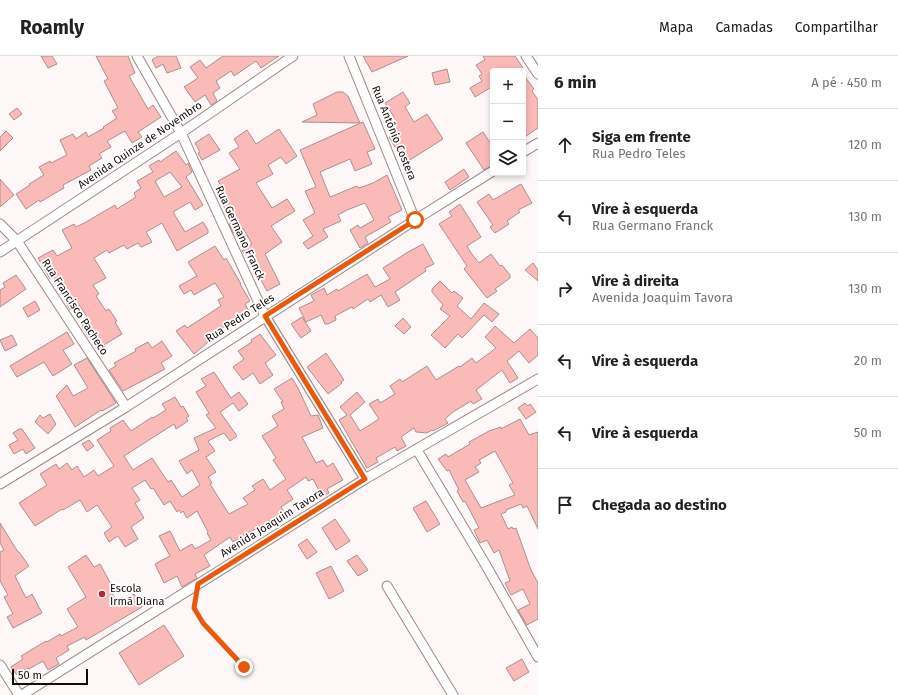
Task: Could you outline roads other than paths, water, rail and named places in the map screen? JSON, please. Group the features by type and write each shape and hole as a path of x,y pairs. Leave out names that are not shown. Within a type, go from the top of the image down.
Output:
{"street":[{"name":"Rua Germano Franck","path":"137,56 181,133 265,316 365,479"},
{"name":"Avenida Quinze de Novembro","path":"0,252 181,133 293,56"},
{"name":"Rua Antônio Costera","path":"349,56 415,220"},
{"path":"526,56 538,74"},
{"path":"526,150 538,143"},
{"name":"Rua Pedro Teles","path":"0,484 126,407 265,316 490,173"},
{"name":"Rua Francisco Pacheco","path":"0,224 17,241 126,407"},
{"name":"Avenida Joaquim Tavora","path":"22,695 365,479 538,379"},
{"path":"417,450 484,562 538,657"},
{"path":"387,586 453,695"},
{"path":"0,665 18,695"}],"place":[{"name":"Escola Irmã Diana","path":"102,594"}]}
